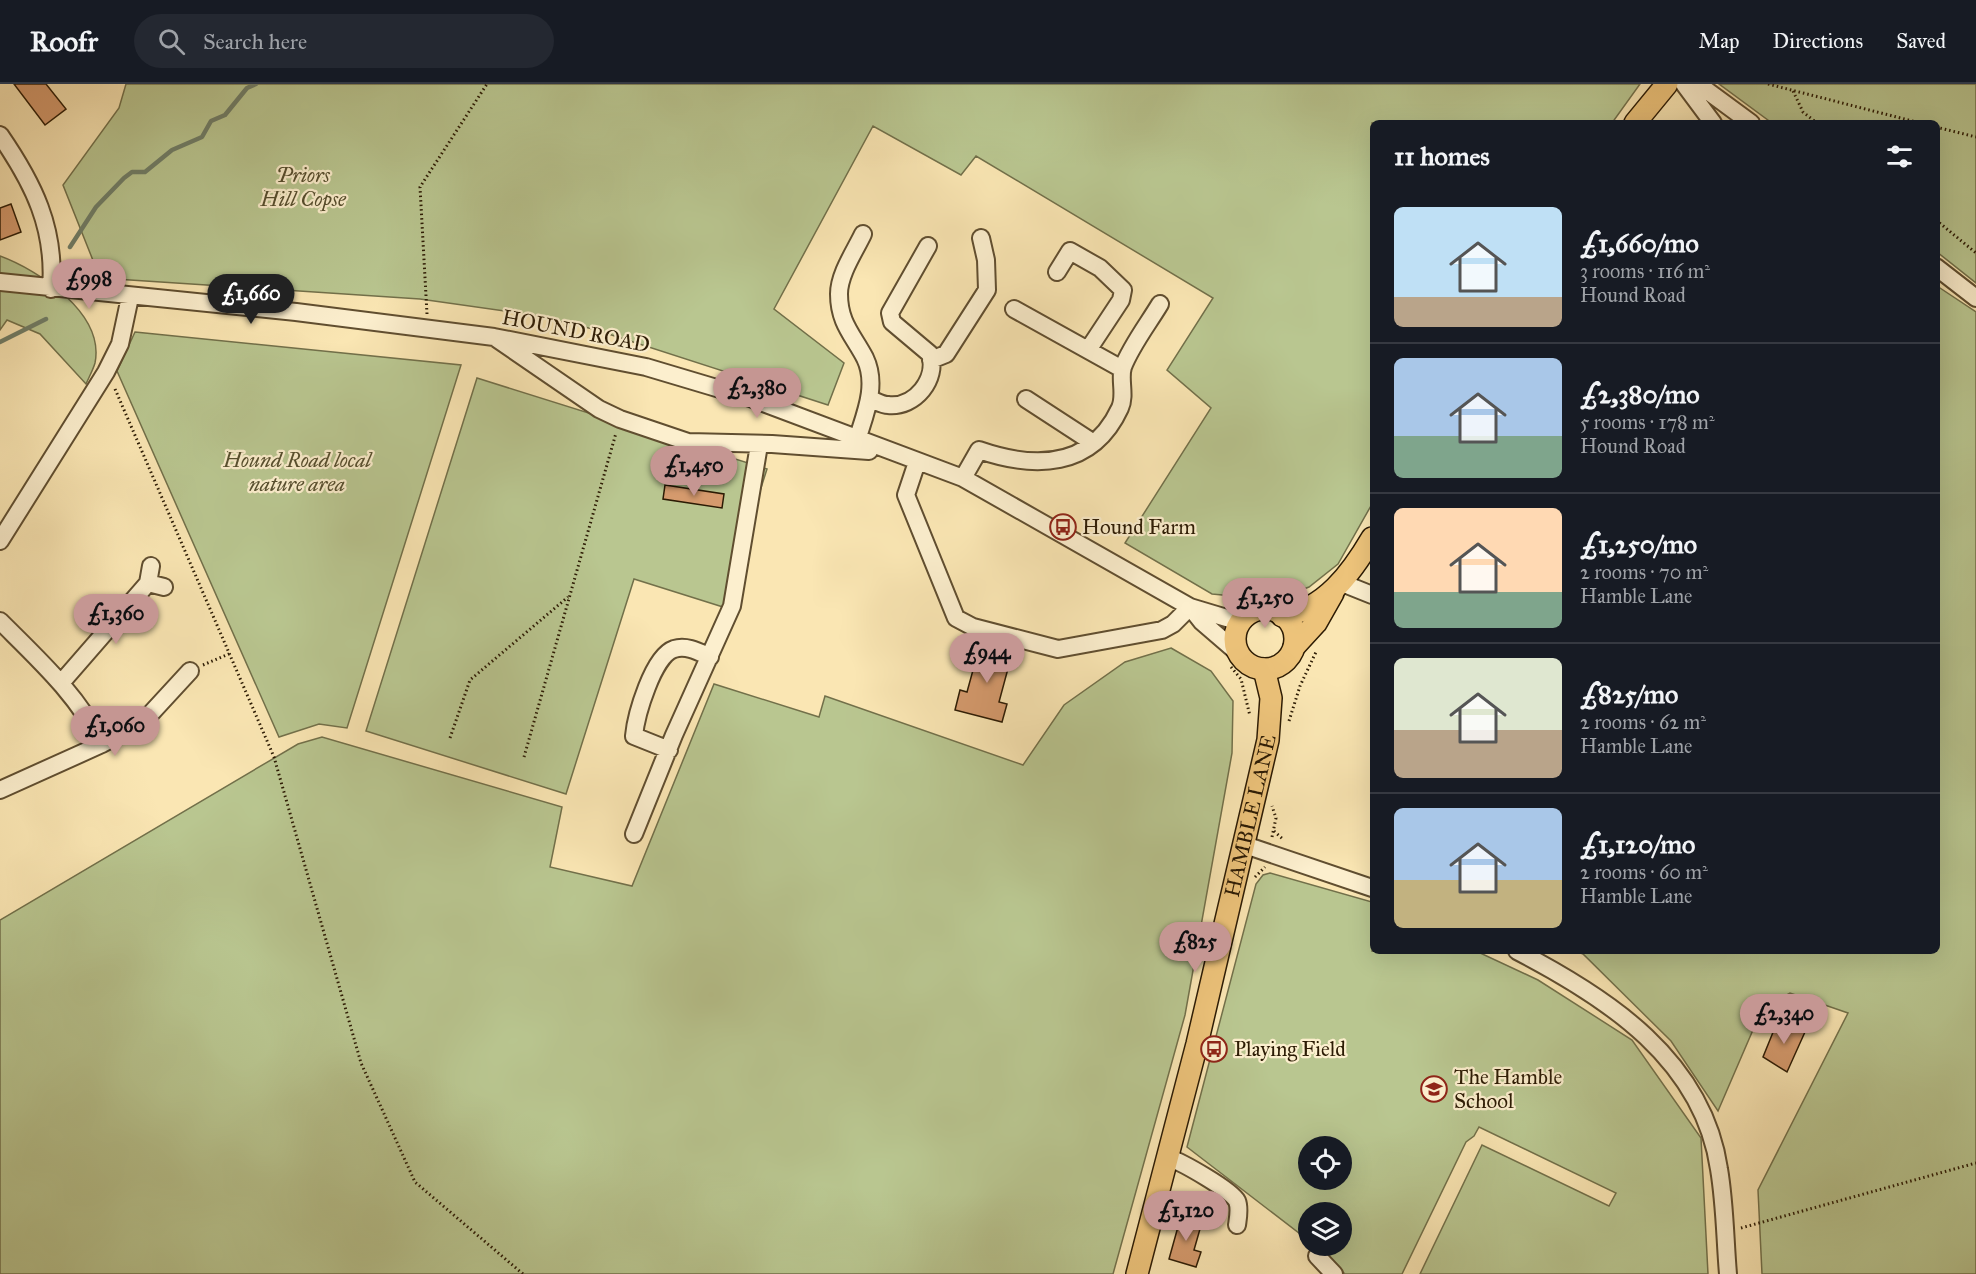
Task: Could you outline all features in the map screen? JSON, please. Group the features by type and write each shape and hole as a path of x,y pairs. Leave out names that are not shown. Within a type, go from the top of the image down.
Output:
{"main road":[{"path":"1637,120 1667,84"},
{"path":"1337,588 1293,614 1279,609 1261,609 1239,615 1235,633 1238,653 1253,667 1264,669 1277,666 1286,660 1294,647 1316,623 1370,541"},
{"path":"1279,609 1292,627 1295,637 1294,647"},
{"name":"HAMBLE LANE","path":"1137,1274 1169,1158 1245,845 1268,740 1271,698 1264,669"}],"street":[{"path":"1684,84 1711,120"},
{"path":"1698,84 1746,120"},
{"path":"0,135 29,180 42,207 53,272 51,289"},
{"path":"857,440 870,399 866,359 850,336 842,316 839,292 863,234"},
{"path":"931,360 946,354 987,290 986,260 981,238"},
{"path":"870,399 889,405 915,397 927,385 932,371 931,360 924,349 892,322 890,313 928,246"},
{"path":"1057,272 1070,251 1100,268 1124,290 1121,300 1088,350"},
{"path":"1940,270 1976,298"},
{"name":"HOUND ROAD","path":"0,282 51,289 296,312 494,337 646,367 750,398 963,478 1190,607 1239,615"},
{"path":"0,541 106,372 120,344 130,297"},
{"path":"963,478 979,450 1008,460 1047,462 1076,456 1092,442 1107,428 1120,407 1124,388 1122,369 1160,304"},
{"path":"1014,309 1122,369"},
{"path":"494,337 599,409 620,419 688,442 848,448 911,459 906,495 956,618 974,627 1058,649 1162,630 1173,624 1190,607 1202,622 1238,653"},
{"path":"1026,399 1092,442"},
{"path":"634,834 732,606 759,445"},
{"path":"61,683 154,578"},
{"path":"1337,588 1370,596"},
{"path":"0,621 61,683 89,718 102,744"},
{"path":"669,750 634,736 635,724 656,666 673,649 689,648 710,657"},
{"path":"0,790 102,744 143,722 190,671"},
{"path":"1245,845 1370,887"},
{"path":"1523,954 1559,973 1605,1002 1647,1035 1678,1073 1706,1120 1719,1168 1728,1274"},
{"path":"1169,1158 1204,1176 1233,1197 1238,1208 1237,1225"},
{"path":"1317,1256 1334,1274"}],"path":[{"path":"428,317 420,187 487,84"},
{"path":"1768,84 1908,120"},
{"path":"1793,91 1803,112 1812,120"},
{"path":"1940,128 1976,137"},
{"path":"1940,223 1976,253"},
{"path":"106,372 274,757 361,1063 415,1182 523,1274"},
{"path":"524,757 620,419"},
{"path":"450,738 470,680 569,597"},
{"path":"1239,615 1279,609"},
{"path":"1289,722 1300,686 1319,646"},
{"path":"190,671 229,654"},
{"path":"1270,798 1276,818 1274,830"},
{"path":"1725,1233 1976,1163"}],"green space":[{"name":"Priors Hill Copse","path":"126,84 1640,84 1614,120 1370,120 1370,508 1338,564 1309,587 1275,600 1212,594 1125,543 1211,408 1167,370 1213,298 976,156 961,175 873,126 774,309 844,363 828,405 593,329 532,315 420,299 100,278 63,185 119,108"},
{"path":"1719,84 1976,84 1976,283 1940,254 1940,120 1768,120"},
{"path":"0,256 32,272 66,296 90,327 95,345 95,363 86,384 40,334 7,320 0,330"},
{"path":"1940,288 1976,312 1976,1274 1762,1274 1758,1190 1848,1013 1790,993 1762,1009 1718,1111 1671,1041 1583,954 1940,954"},
{"name":"Hound Road local nature area","path":"135,332 461,365 347,728 319,724 279,737 117,371"},
{"path":"477,378 767,469 723,607 634,579 566,794 366,731"},
{"path":"1171,648 1211,671 1233,701 1232,753 1185,1015 1113,1274 0,1274 0,920 298,744 322,737 562,807 550,867 632,886 714,684 819,717 825,696 1023,765 1064,705 1125,662"},
{"name":"The Hamble School","path":"1270,873 1370,901 1370,954 1482,954 1538,980 1632,1040 1701,1138 1708,1274 1420,1274 1482,1145 1609,1206 1616,1193 1479,1127 1474,1136 1466,1142 1402,1274 1345,1274 1326,1256 1352,1256 1352,1202 1298,1202 1298,1232 1187,1147 1256,884 1263,875"}],"building":[{"path":"14,84 46,84 66,109 45,125"},
{"path":"11,204 21,232 0,240 0,208"},
{"path":"665,485 724,494 722,508 663,499"},
{"path":"981,641 1013,650 999,702 1007,704 1002,722 955,710 960,690 967,692"},
{"path":"1778,1020 1805,1032 1787,1072 1763,1057"},
{"path":"1181,1216 1202,1222 1194,1250 1201,1252 1196,1267 1169,1259"}],"waterway":[{"path":"70,247 96,207 124,178 132,172 145,172 172,150 202,137 211,121 225,115 247,88 256,84"},
{"path":"0,342 46,319"}],"place":[{"name":"Hound Farm","path":"1063,527"},
{"name":"Playing Field","path":"1214,1049"},
{"name":"The Hamble School","path":"1434,1089"}]}
